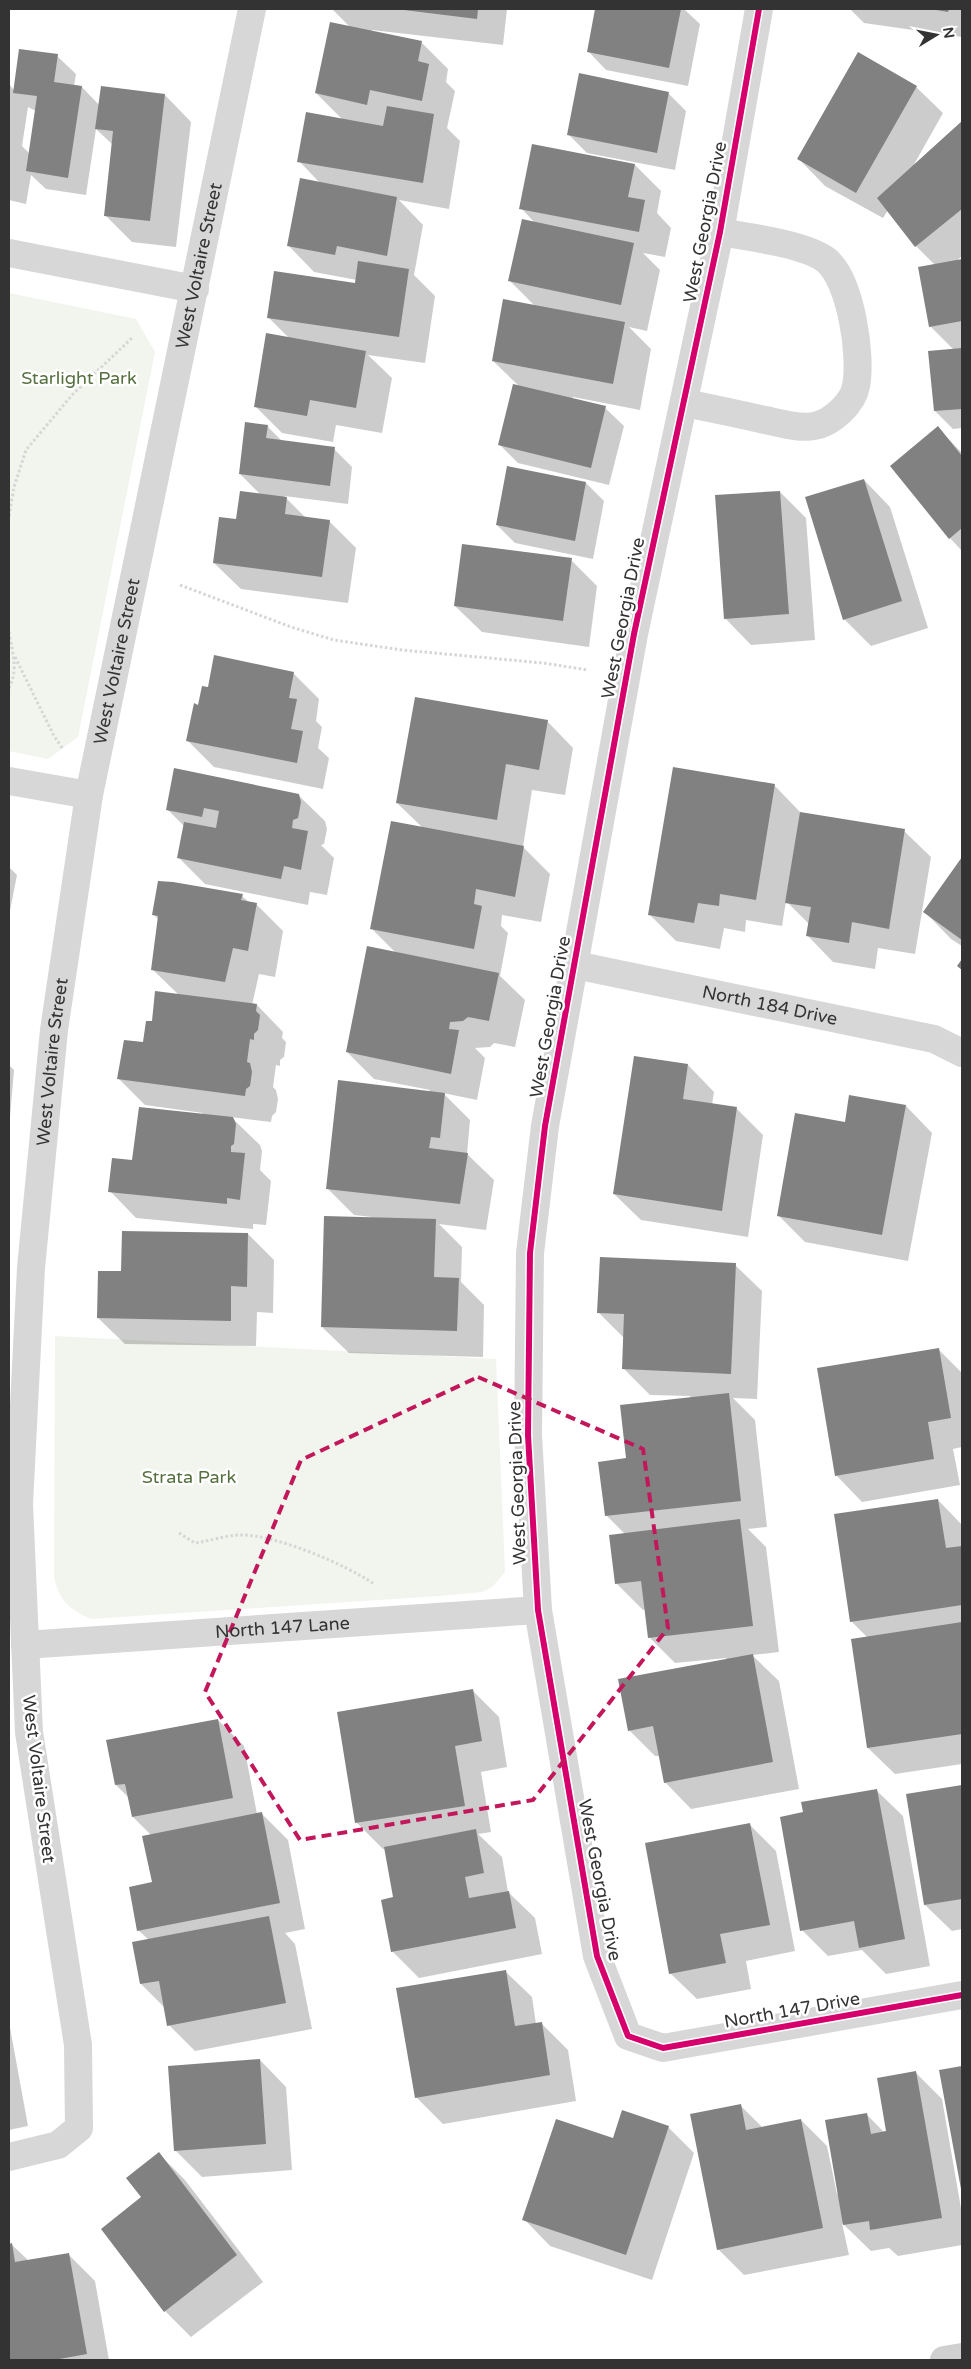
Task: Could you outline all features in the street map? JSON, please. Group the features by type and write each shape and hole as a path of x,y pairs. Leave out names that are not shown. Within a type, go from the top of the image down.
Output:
{"main road":[{"path":"944,2360 962,2357"}],"street":[{"name":"West Voltaire Street","path":"9,2157 58,2145 79,2128 78,2045 29,1732 19,1504 31,1268 54,1030 89,795 196,289 252,9"},
{"name":"West Georgia Drive","path":"628,2036 597,1956 538,1610 528,1435 530,1253 546,1126 634,634 720,232 759,9"},
{"name":"West Georgia Drive","path":"684,403 795,426 814,426 831,418 849,403 856,387 857,356 849,300 841,279 826,260 806,250 720,232"},
{"path":"9,253 196,289"},
{"path":"9,780 89,795"},
{"name":"North 184 Drive","path":"574,964 934,1039 962,1053"},
{"name":"North 147 Lane","path":"25,1646 538,1610"},
{"name":"North 147 Drive","path":"628,2036 663,2048 962,1995"}],"path":[{"path":"9,516 14,487 26,450 72,395 132,338"},
{"path":"180,585 291,627 334,640 402,650 542,663 588,670"},
{"path":"9,632 15,657 54,736 66,754"},
{"path":"9,688 15,672 15,657"},
{"path":"179,1533 195,1543 240,1535 271,1540 331,1562 362,1576 374,1584"}],"highlighted area":[{"path":"478,1377 643,1449 668,1628 533,1800 300,1840 205,1692 301,1460"}],"green space":[{"name":"Starlight Park","path":"9,293 136,319 155,352 78,737 48,759 9,751"},
{"name":"Strata Park","path":"55,1336 496,1359 505,1572 492,1587 482,1592 91,1619 84,1616 71,1608 62,1598 54,1576"}],"building":[{"path":"396,9 478,9 477,19"},
{"path":"595,9 681,9 669,68 587,52"},
{"path":"930,9 949,9 948,12"},
{"path":"330,22 422,41 418,61 429,64 422,101 370,90 367,105 315,93"},
{"path":"19,49 58,54 54,82 82,86 68,178 26,171 37,96 13,93"},
{"path":"858,52 917,86 856,193 797,159"},
{"path":"579,73 669,92 657,153 567,135"},
{"path":"101,86 165,94 150,221 104,216 113,131 95,129"},
{"path":"387,106 434,114 423,183 297,162 306,112 383,126"},
{"path":"962,121 962,209 915,247 877,198"},
{"path":"532,144 635,164 628,197 645,200 639,232 519,209"},
{"path":"300,178 397,197 387,256 337,246 335,255 287,246"},
{"path":"522,219 634,243 621,305 508,281"},
{"path":"962,259 962,321 929,327 918,267"},
{"path":"358,261 409,269 399,337 267,318 274,271 355,283"},
{"path":"503,299 625,322 613,384 492,361"},
{"path":"266,333 366,351 356,408 310,400 307,416 254,407"},
{"path":"962,348 962,409 934,411 928,351"},
{"path":"513,384 606,406 591,468 498,445"},
{"path":"245,422 268,425 266,438 335,447 330,486 239,474"},
{"path":"938,426 962,456 962,528 949,539 890,466"},
{"path":"507,466 586,482 575,541 496,525"},
{"path":"864,479 902,601 843,620 805,497"},
{"path":"240,491 287,497 285,514 330,520 322,577 213,563 219,517 236,519"},
{"path":"780,491 789,614 724,619 715,495"},
{"path":"462,544 572,558 563,621 454,606"},
{"path":"214,655 294,672 289,698 297,699 291,729 303,731 297,763 186,741 194,703 198,705 202,686 208,687"},
{"path":"415,697 548,720 539,770 506,764 497,820 396,803"},
{"path":"673,767 775,784 756,900 720,894 719,906 698,903 694,923 648,915"},
{"path":"174,768 299,794 301,802 298,818 293,820 292,828 308,831 301,870 284,866 281,879 177,858 184,822 216,828 219,811 204,808 202,817 166,810"},
{"path":"800,812 905,829 889,929 852,922 849,943 806,936 811,907 785,903"},
{"path":"391,821 524,846 515,897 476,889 474,904 482,906 474,949 370,929"},
{"path":"962,857 962,940 923,912"},
{"path":"158,881 243,894 241,900 257,903 248,951 233,948 225,982 151,970 158,916 152,915"},
{"path":"367,946 499,973 489,1021 468,1017 463,1021 450,1022 449,1029 459,1030 451,1074 346,1052"},
{"path":"962,959 962,970 957,966"},
{"path":"155,991 257,1004 256,1011 260,1015 258,1030 254,1034 254,1040 250,1039 247,1062 250,1063 252,1072 250,1086 246,1089 245,1096 117,1079 124,1040 143,1042 146,1021 152,1021"},
{"path":"634,1056 688,1064 683,1099 737,1107 722,1211 613,1194"},
{"path":"338,1080 445,1093 440,1138 431,1137 429,1148 468,1153 460,1204 326,1189"},
{"path":"849,1095 906,1105 882,1235 777,1216 795,1113 845,1122"},
{"path":"139,1107 233,1117 236,1124 234,1144 231,1146 231,1152 245,1153 240,1200 227,1198 227,1204 108,1192 112,1158 132,1160"},
{"path":"324,1216 436,1219 434,1277 459,1278 457,1331 321,1327"},
{"path":"122,1231 248,1233 247,1287 231,1286 231,1321 97,1318 98,1271 121,1271"},
{"path":"600,1257 736,1263 731,1374 622,1369 624,1314 597,1313"},
{"path":"939,1348 951,1418 928,1422 934,1459 835,1476 817,1368"},
{"path":"729,1393 741,1501 605,1516 598,1462 626,1458 620,1405"},
{"path":"938,1499 946,1548 962,1546 962,1605 850,1622 834,1514"},
{"path":"740,1519 753,1626 648,1638 641,1581 615,1584 609,1535"},
{"path":"962,1622 962,1734 867,1748 851,1639"},
{"path":"753,1654 773,1762 664,1783 653,1726 628,1731 618,1679"},
{"path":"473,1689 482,1741 455,1746 465,1806 355,1823 337,1712"},
{"path":"218,1719 233,1798 132,1817 125,1784 115,1785 106,1740"},
{"path":"962,1785 962,1899 924,1905 906,1794"},
{"path":"877,1789 905,1939 859,1948 854,1921 800,1931 780,1817 803,1812 801,1802"},
{"path":"262,1812 280,1903 137,1931 129,1887 152,1882 142,1836"},
{"path":"750,1823 770,1925 720,1934 726,1963 669,1974 645,1843"},
{"path":"476,1829 484,1873 465,1877 469,1898 509,1891 516,1928 391,1952 381,1900 393,1897 384,1847"},
{"path":"269,1916 286,2003 167,2026 159,1981 140,1984 132,1942"},
{"path":"506,1970 515,2026 542,2022 550,2075 415,2098 396,1988"},
{"path":"260,2059 266,2144 174,2151 168,2066"},
{"path":"962,2066 962,2189 961,2189 939,2070"},
{"path":"916,2071 942,2218 870,2230 869,2221 843,2225 825,2120 867,2113 871,2134 886,2131 877,2078"},
{"path":"741,2104 746,2130 801,2119 823,2228 717,2250 690,2114"},
{"path":"622,2110 669,2126 626,2255 522,2220 556,2119 613,2138"},
{"path":"159,2152 237,2255 164,2312 101,2229 141,2197 126,2178"},
{"path":"12,2243 15,2262 69,2253 87,2354 54,2360 9,2360 9,2244"}],"cycle path":[{"path":"759,9 720,232 634,634 545,1126 530,1253 528,1435 538,1610 597,1956 628,2036 663,2048 962,1995"}]}
